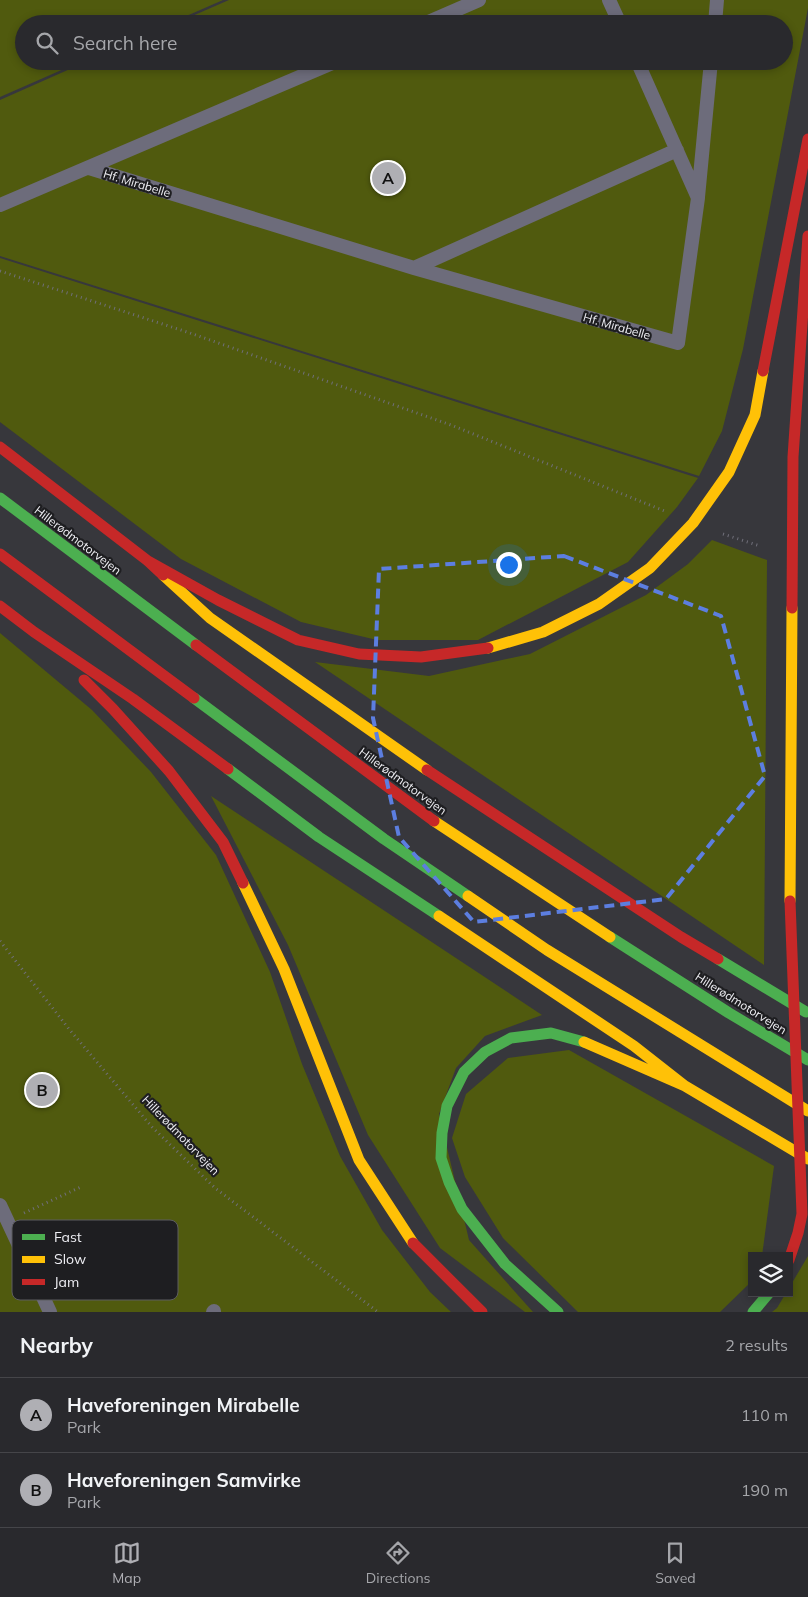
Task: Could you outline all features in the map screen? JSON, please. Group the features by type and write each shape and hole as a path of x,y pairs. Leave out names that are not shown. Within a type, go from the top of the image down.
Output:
{"highway":[{"path":"148,561 218,600 298,640 358,654 421,657 483,650 543,632 599,604 650,568 693,523 729,472 755,415 808,140"},
{"path":"792,1252 802,1214 790,892 793,457 808,236"},
{"path":"0,447 148,561 210,618 419,765 681,937 808,1013"},
{"name":"Hillerødmotorvejen","path":"0,498 418,811 712,1002 808,1060"},
{"path":"0,554 392,844 547,950 808,1111"},
{"path":"0,606 34,632 133,699 319,837 634,1046 685,1086"},
{"path":"34,632 113,709 169,771 223,842 284,969 359,1160 413,1243 482,1312"},
{"path":"558,1312 505,1264 462,1209 449,1182 441,1158 442,1133 447,1106 464,1072 485,1052 511,1038 551,1033 580,1040 685,1086 808,1158"},
{"path":"752,1312 765,1297"}],"lane":[{"path":"445,15 479,0"},
{"path":"609,0 616,15"},
{"path":"715,15 717,0"},
{"name":"Hf. Mirabelle","path":"89,168 316,70"},
{"path":"641,70 698,198"},
{"name":"Hf. Mirabelle","path":"89,168 414,268 678,343 698,198 710,70"},
{"path":"414,268 677,150"},
{"path":"0,205 89,168"},
{"path":"0,1205 12,1231"},
{"path":"44,1300 50,1312"}],"path":[{"path":"0,271 190,333 451,425 668,513"},
{"path":"722,534 760,546"},
{"name":"Hillerødmotorvejen","path":"0,941 69,1029 152,1127 215,1188 378,1312"},
{"path":"7,1220 83,1186"}],"highlighted area":[{"path":"564,556 721,616 765,776 666,899 474,922 399,837 373,718 379,569"}],"green space":[{"path":"0,0 223,0 189,15 15,15 15,70 62,70 0,97"},
{"path":"229,0 808,0 743,349 722,431 699,476 0,256 0,100 68,70 793,70 793,15 195,15"},
{"path":"0,258 698,478 677,507 628,562 478,640 377,640 301,622 181,559 0,422"},
{"path":"712,540 767,560 764,965 315,662 429,676 530,654 646,595 688,564"},
{"path":"0,633 92,710 151,772 216,855 270,972 302,1064 340,1156 382,1230 430,1292 451,1312 0,1312"},
{"path":"211,796 542,1015 485,1036 456,1068 439,1114 469,1240 533,1312 525,1312 440,1248 368,1135 288,945"},
{"path":"569,1050 774,1166 763,1252 748,1252 748,1285 720,1312 578,1312 503,1238 465,1177 452,1138 466,1094 508,1058"},
{"path":"808,1256 808,1312 772,1312 777,1308 784,1297 793,1297 793,1281"}],"traffic: fast":[{"path":"0,498 196,645"},
{"path":"194,698 384,839 468,896"},
{"path":"228,769 319,837 439,916"},
{"path":"610,937 729,1013 808,1060"},
{"path":"718,959 806,1012"},
{"path":"558,1312 505,1264 462,1209 449,1182 441,1158 442,1133 447,1106 464,1072 485,1052 511,1038 551,1033 584,1042"},
{"path":"753,1312 766,1297"}],"traffic: slow":[{"path":"488,648 543,632 599,604 650,568 693,523 729,472 755,415 763,371"},
{"path":"163,575 210,618 427,770"},
{"path":"790,901 792,608"},
{"path":"434,821 610,937"},
{"path":"243,883 284,969 359,1160 413,1243"},
{"path":"468,896 547,950 808,1111"},
{"path":"439,916 634,1046 685,1086"},
{"path":"584,1042 685,1086 808,1159"}],"traffic: jam":[{"path":"763,371 808,139"},
{"path":"792,608 793,457 808,236"},
{"path":"0,447 148,561 163,575"},
{"path":"0,554 194,698"},
{"path":"148,561 218,600 298,640 359,654 421,657 488,648"},
{"path":"0,606 34,632 133,699 228,769"},
{"path":"196,645 434,821"},
{"path":"84,680 169,771 223,842 243,883"},
{"path":"427,770 681,937 718,959"},
{"path":"790,901 802,1214 792,1252"},
{"path":"413,1243 482,1312"}],"place":[{"name":"Haveforeningen Mirabelle","path":"388,178"},
{"name":"Haveforeningen Samvirke","path":"42,1090"}]}
